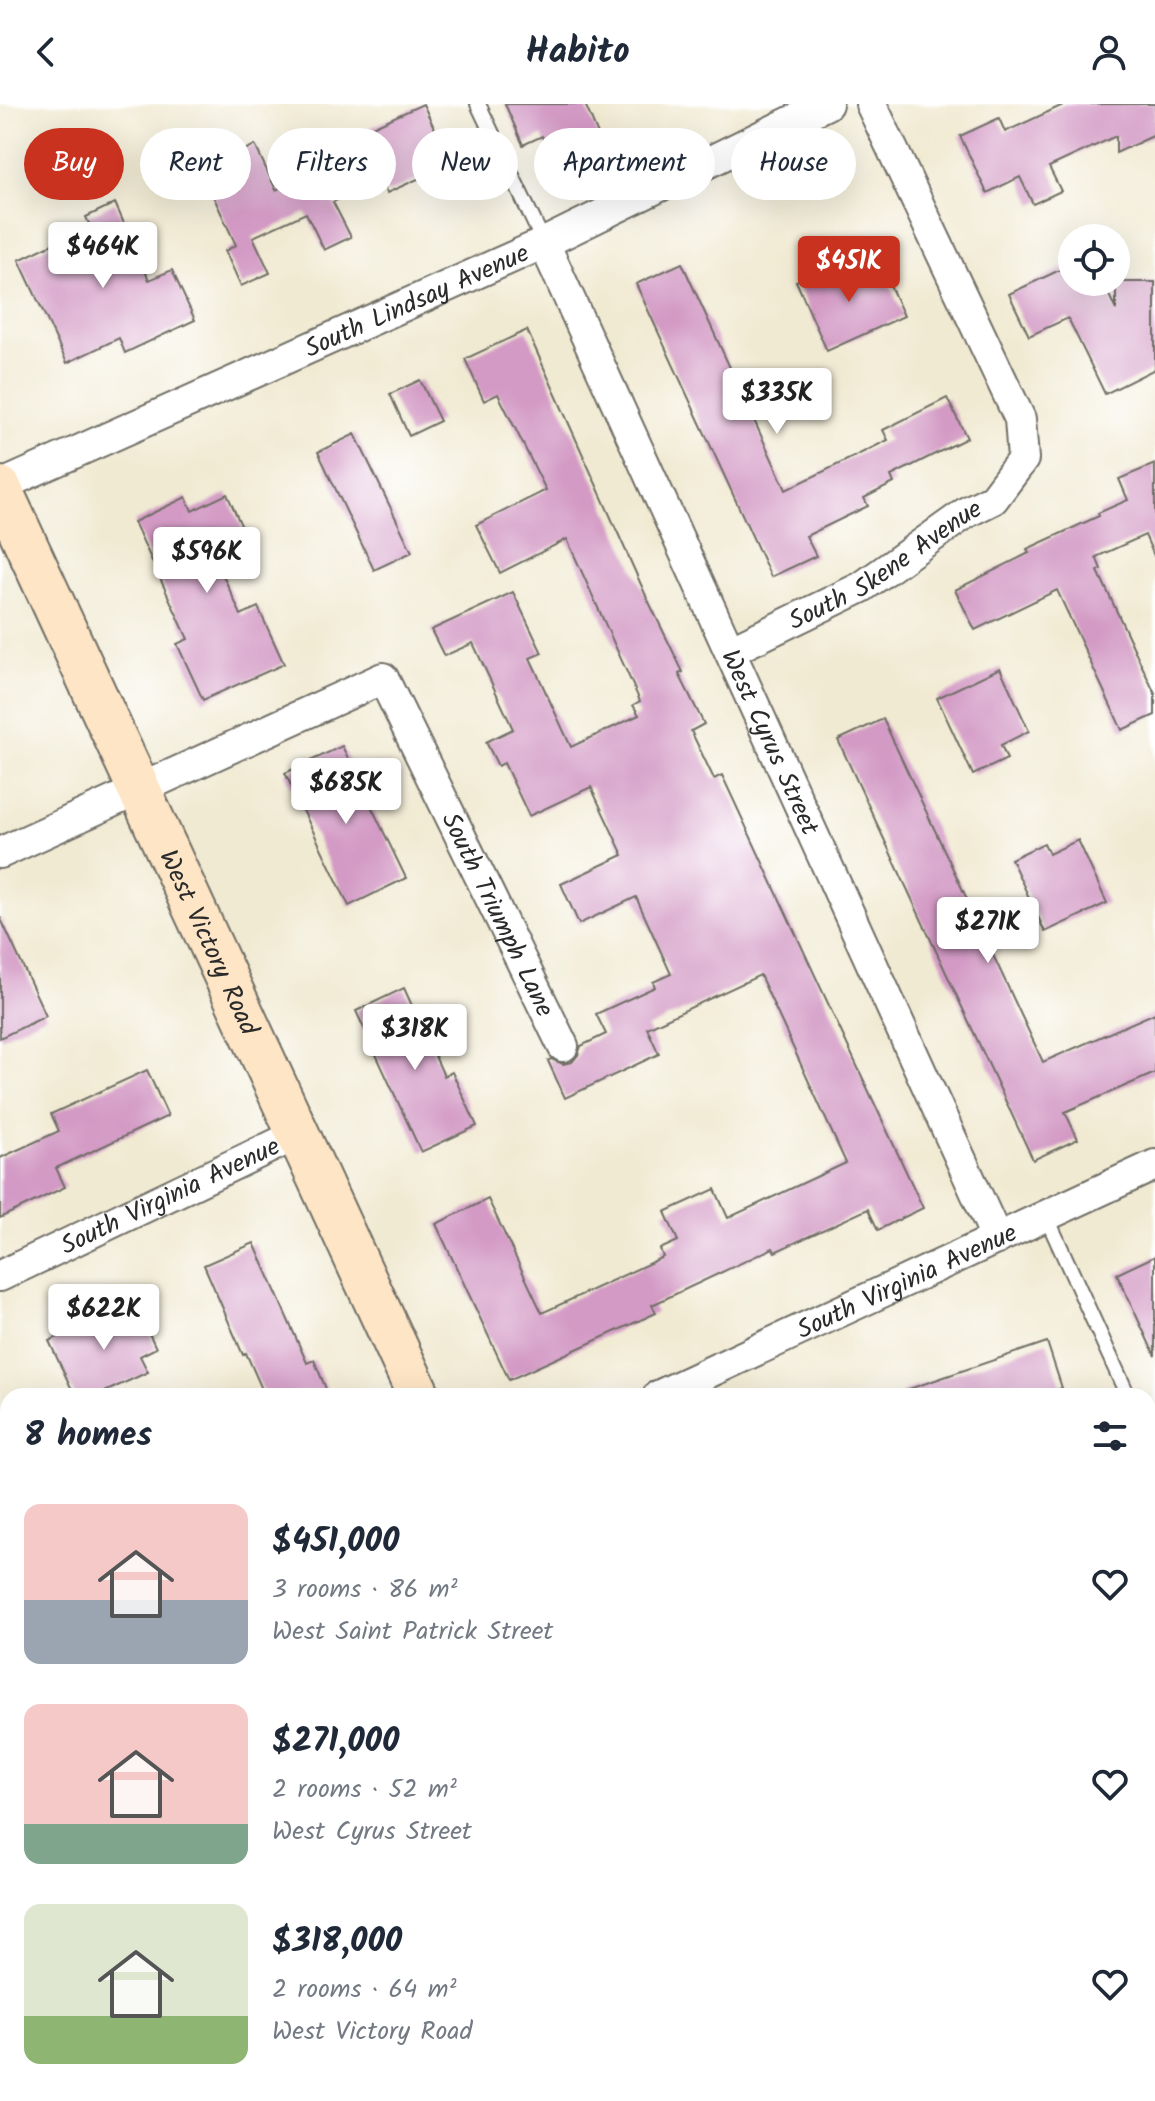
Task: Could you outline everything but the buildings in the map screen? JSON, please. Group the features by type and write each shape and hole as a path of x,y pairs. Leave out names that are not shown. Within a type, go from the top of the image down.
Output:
{"street":[{"name":"South Lindsay Avenue","path":"0,487 544,243 827,104"},
{"name":"South Skene Avenue","path":"730,651 862,587 967,512 993,499 1023,459 1020,419 871,104"},
{"name":"West Cyrus Street","path":"544,243 997,1239"},
{"name":"West Victory Road","path":"0,487 415,1388"},
{"name":"South Triumph Lane","path":"138,788 383,678 563,1046"},
{"path":"0,853 138,788"},
{"name":"South Virginia Avenue","path":"0,1276 298,1134"},
{"name":"South Virginia Avenue","path":"675,1388 1155,1165"}],"lane":[{"path":"478,104 544,243"},
{"path":"1046,1216 1124,1388"}]}
